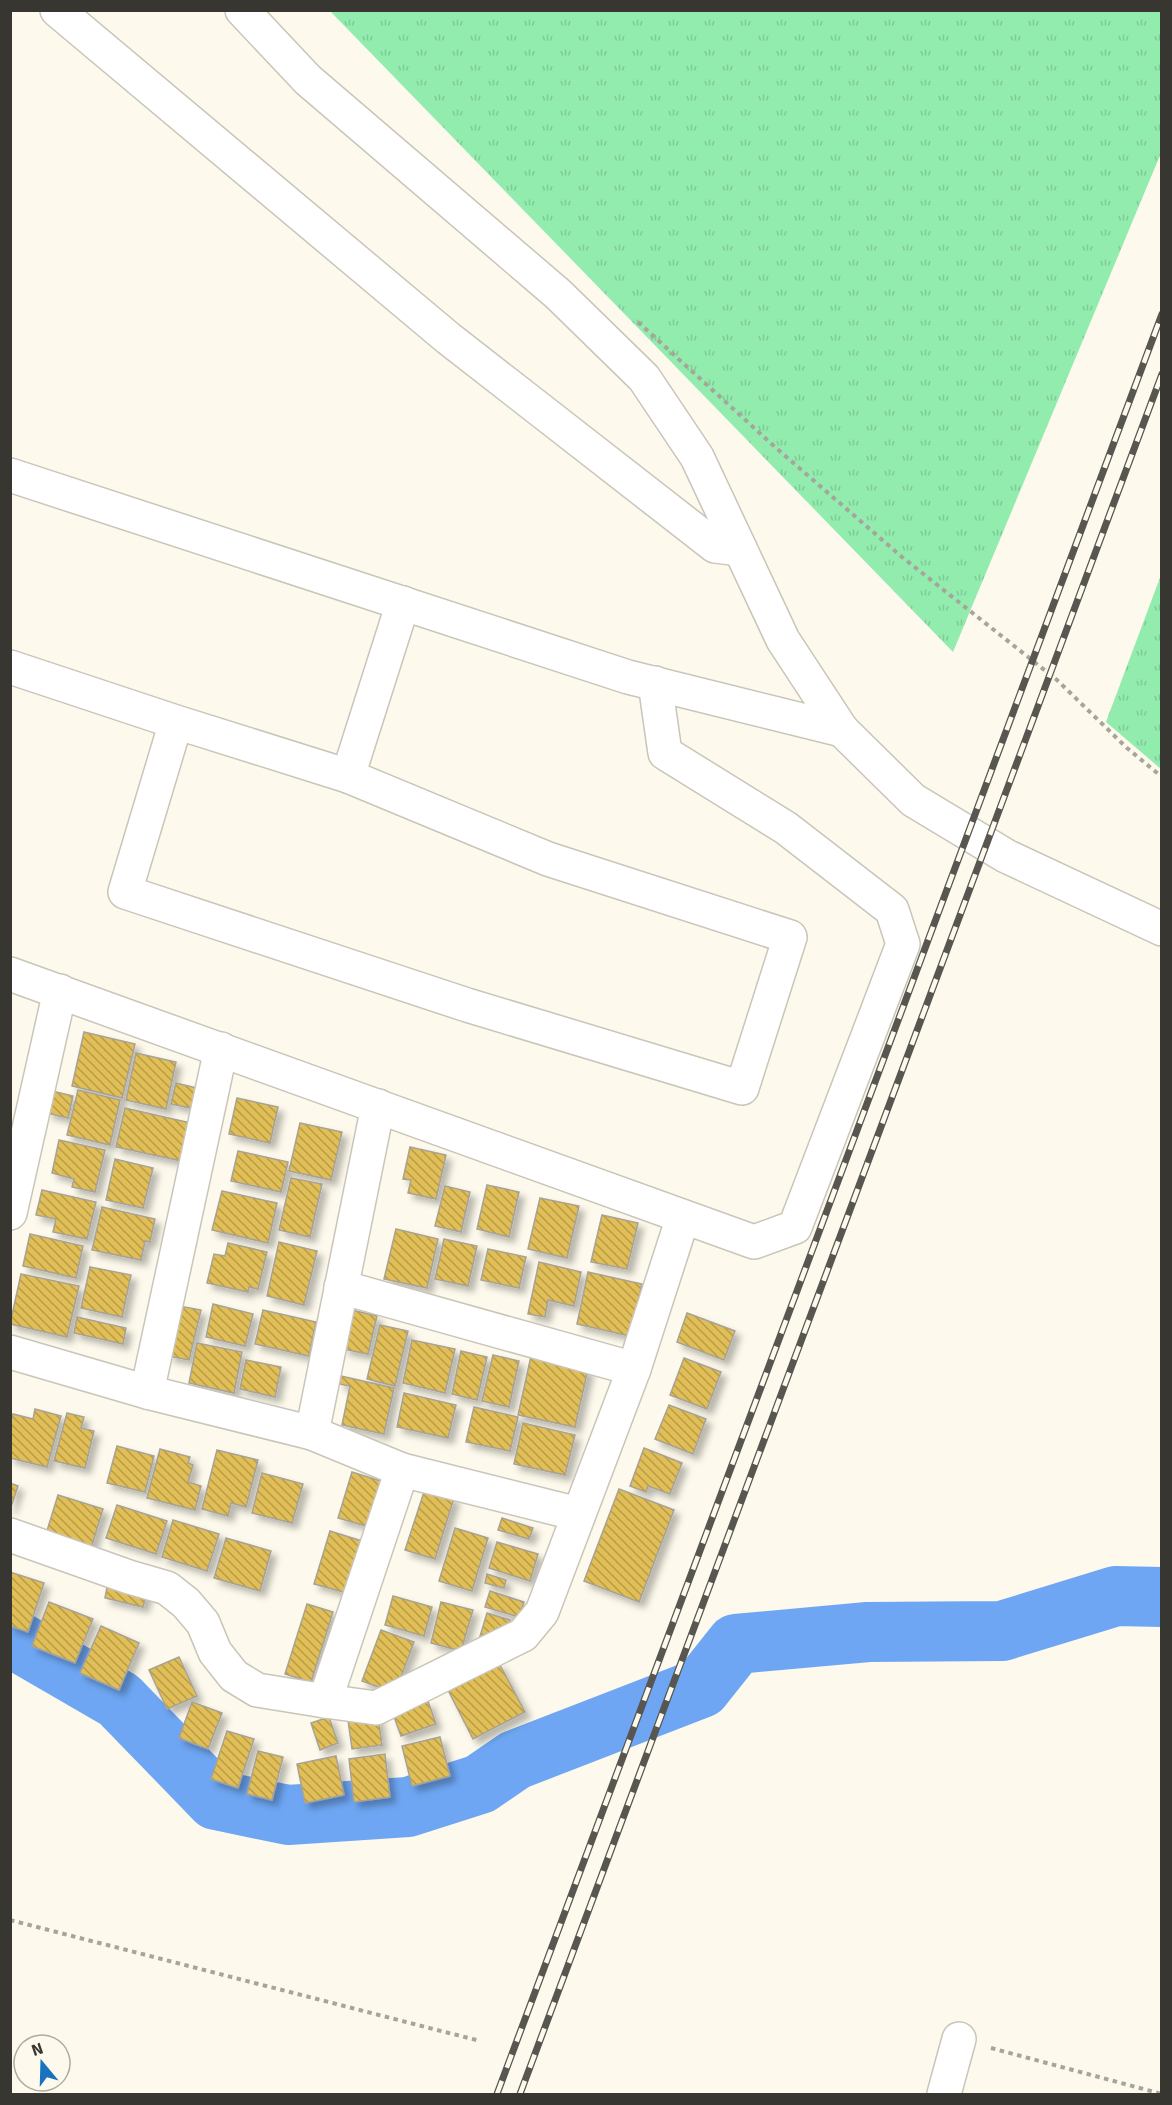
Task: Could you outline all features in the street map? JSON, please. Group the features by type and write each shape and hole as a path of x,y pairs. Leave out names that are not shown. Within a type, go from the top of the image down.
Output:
{"street":[{"path":"57,10 448,338 715,546 740,549"},
{"path":"242,10 308,80 558,294 644,378 698,457 783,640 842,730 913,800 1006,856 1161,929"},
{"path":"10,475 628,677 842,730"},
{"path":"348,776 403,603"},
{"path":"10,667 348,776 548,859 790,938 742,1088 467,1005 125,892 176,722"},
{"path":"10,974 754,1242 795,1227 903,944 891,910 786,828 665,753 655,683"},
{"path":"10,1213 60,991"},
{"path":"147,1392 221,1049"},
{"path":"312,1433 378,1106"},
{"path":"10,1535 167,1588 186,1603 203,1623 215,1652 234,1676 257,1690 376,1708 523,1635 542,1612 634,1370 683,1217"},
{"path":"341,1287 634,1370"},
{"path":"10,1352 147,1392 312,1433 402,1470 578,1514"},
{"path":"325,1701 402,1470"},
{"path":"944,2094 959,2039"}],"path":[{"path":"634,318 775,447 885,542 1057,680 1127,748 1161,777"},
{"path":"10,1920 480,2041"},
{"path":"959,2039 1161,2094"}],"green space":[{"path":"330,11 1161,11 1161,153 953,652"},
{"path":"1161,575 1161,769 1106,722"}],"building":[{"path":"84,1032 135,1044 122,1098 72,1086"},
{"path":"136,1053 176,1062 166,1109 126,1100"},
{"path":"176,1083 201,1089 196,1109 171,1104"},
{"path":"78,1090 120,1100 110,1145 67,1135"},
{"path":"52,1091 73,1096 68,1118 47,1113"},
{"path":"237,1098 278,1107 270,1143 229,1134"},
{"path":"125,1108 191,1123 182,1161 116,1147"},
{"path":"300,1123 342,1132 331,1180 289,1171"},
{"path":"59,1140 105,1150 95,1192 72,1187 74,1179 52,1173"},
{"path":"410,1147 446,1155 436,1199 408,1193 411,1180 403,1179"},
{"path":"238,1151 288,1162 281,1192 231,1181"},
{"path":"115,1159 153,1168 143,1208 106,1200"},
{"path":"291,1178 322,1184 310,1237 279,1230"},
{"path":"487,1185 519,1192 509,1237 477,1229"},
{"path":"445,1186 470,1192 461,1232 435,1226"},
{"path":"42,1190 96,1202 87,1239 53,1232 56,1219 36,1215"},
{"path":"222,1191 277,1203 268,1243 212,1230"},
{"path":"540,1198 579,1206 567,1258 528,1249"},
{"path":"102,1207 155,1219 150,1242 145,1241 141,1260 92,1250"},
{"path":"602,1215 638,1223 627,1269 591,1262"},
{"path":"396,1229 438,1239 427,1288 384,1279"},
{"path":"30,1234 83,1246 76,1278 23,1266"},
{"path":"444,1239 477,1246 468,1286 435,1279"},
{"path":"279,1242 317,1251 304,1305 267,1296"},
{"path":"228,1243 267,1252 258,1289 249,1287 248,1292 207,1283 214,1254 225,1256"},
{"path":"488,1249 526,1257 519,1288 481,1280"},
{"path":"539,1262 581,1272 574,1306 548,1300 545,1317 528,1314"},
{"path":"90,1267 131,1275 122,1317 81,1308"},
{"path":"588,1272 642,1284 630,1336 577,1324"},
{"path":"21,1274 79,1286 67,1337 10,1324"},
{"path":"213,1304 253,1314 245,1346 206,1337"},
{"path":"179,1306 201,1310 189,1360 168,1356"},
{"path":"263,1310 316,1322 309,1356 255,1344"},
{"path":"352,1310 377,1316 368,1354 343,1349"},
{"path":"687,1313 735,1331 724,1360 677,1342"},
{"path":"77,1317 126,1328 123,1344 74,1333"},
{"path":"380,1325 408,1331 395,1386 367,1379"},
{"path":"412,1340 455,1349 445,1393 403,1383"},
{"path":"197,1343 242,1352 234,1393 189,1383"},
{"path":"461,1351 487,1357 477,1400 452,1394"},
{"path":"493,1355 519,1361 509,1407 482,1401"},
{"path":"531,1356 588,1369 575,1427 518,1415"},
{"path":"684,1358 721,1372 707,1409 670,1395"},
{"path":"246,1360 281,1367 275,1397 240,1389"},
{"path":"341,1376 394,1388 384,1434 342,1425 350,1386 339,1384"},
{"path":"404,1393 456,1405 448,1438 397,1427"},
{"path":"669,1405 706,1419 693,1454 655,1439"},
{"path":"474,1407 518,1417 510,1451 466,1442"},
{"path":"35,1409 61,1416 47,1467 10,1458 10,1423 13,1414 33,1419"},
{"path":"67,1413 84,1417 81,1428 94,1431 85,1468 54,1461"},
{"path":"523,1423 575,1435 565,1475 514,1464"},
{"path":"117,1446 154,1456 145,1492 107,1483"},
{"path":"644,1448 682,1463 670,1494 648,1486 646,1492 630,1486"},
{"path":"160,1449 190,1457 188,1463 193,1465 188,1482 201,1486 195,1510 147,1498"},
{"path":"217,1450 258,1460 246,1507 231,1503 228,1516 202,1509"},
{"path":"352,1472 384,1482 370,1527 338,1518"},
{"path":"262,1473 303,1484 292,1523 252,1513"},
{"path":"10,1483 18,1486 10,1510"},
{"path":"425,1489 454,1498 435,1559 405,1550"},
{"path":"619,1489 674,1510 639,1602 584,1581"},
{"path":"58,1495 103,1509 91,1548 46,1534"},
{"path":"117,1505 167,1521 156,1554 106,1538"},
{"path":"502,1518 533,1528 529,1539 498,1530"},
{"path":"173,1520 219,1534 207,1571 162,1557"},
{"path":"455,1528 488,1538 472,1591 439,1581"},
{"path":"330,1531 362,1541 347,1593 314,1584"},
{"path":"226,1538 271,1551 260,1591 214,1578"},
{"path":"497,1542 538,1554 530,1581 489,1568"},
{"path":"10,1572 44,1583 28,1632 10,1626"},
{"path":"487,1574 506,1580 504,1588 485,1583"},
{"path":"108,1582 147,1591 143,1607 105,1598"},
{"path":"490,1591 524,1602 519,1617 485,1607"},
{"path":"393,1596 432,1607 424,1636 385,1625"},
{"path":"49,1602 93,1619 75,1663 32,1646"},
{"path":"441,1602 473,1610 461,1651 431,1643"},
{"path":"307,1604 333,1612 311,1682 285,1674"},
{"path":"487,1613 510,1620 506,1630 497,1628 491,1647 478,1643"},
{"path":"101,1626 139,1643 119,1690 80,1673"},
{"path":"381,1630 414,1642 395,1693 362,1681"},
{"path":"179,1657 197,1696 167,1709 149,1670"},
{"path":"499,1663 525,1712 473,1739 448,1690"},
{"path":"428,1701 436,1724 401,1736 393,1714"},
{"path":"192,1702 222,1713 208,1749 179,1738"},
{"path":"378,1716 382,1745 352,1749 348,1720"},
{"path":"329,1717 338,1743 320,1750 311,1723"},
{"path":"227,1731 254,1739 238,1788 211,1779"},
{"path":"440,1737 450,1776 412,1786 402,1746"},
{"path":"258,1751 283,1757 272,1800 247,1794"},
{"path":"385,1754 390,1797 354,1802 349,1759"},
{"path":"336,1756 344,1795 305,1803 297,1764"}],"waterway":[{"path":"10,1637 119,1700 216,1800 288,1815 408,1807 480,1784 515,1760 701,1688 736,1644 868,1632 1002,1631 1116,1596 1162,1597"}],"railway":[{"path":"497,2094 1162,314"},
{"path":"520,2094 1162,374"}]}
